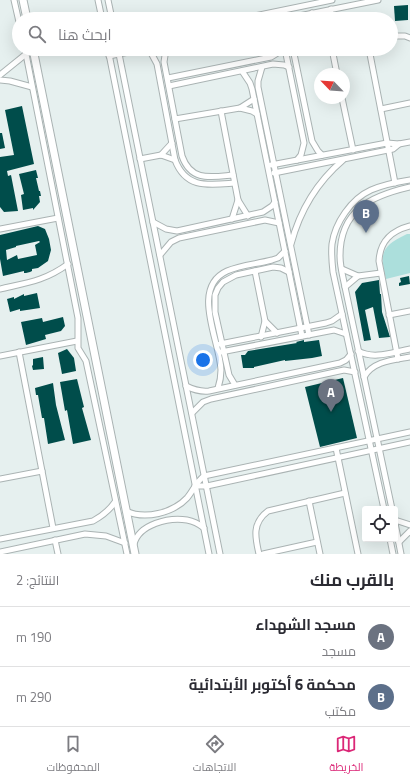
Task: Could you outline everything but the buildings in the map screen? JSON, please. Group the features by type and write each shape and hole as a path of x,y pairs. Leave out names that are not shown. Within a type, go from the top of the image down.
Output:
{"street":[{"path":"14,0 17,12"},
{"path":"23,0 26,12"},
{"path":"98,0 101,12"},
{"path":"108,0 111,12"},
{"path":"274,12 332,0"},
{"path":"318,12 378,0"},
{"path":"398,36 410,38"},
{"path":"0,75 21,56"},
{"path":"26,56 78,318 78,348 86,361 127,554"},
{"path":"34,56 134,550"},
{"path":"109,56 209,554"},
{"path":"120,56 220,554"},
{"path":"152,56 157,64 174,160 178,168 192,181 201,184 234,183"},
{"path":"165,56 164,62 184,163 189,170 203,177 233,175"},
{"path":"287,56 304,143 301,155 297,160"},
{"path":"295,56 312,141 322,155"},
{"path":"334,56 336,68"},
{"path":"370,56 395,183"},
{"path":"168,78 271,57 273,64"},
{"path":"169,86 273,64 289,67"},
{"path":"262,66 258,80 309,335"},
{"path":"242,71 250,83 254,99 302,336"},
{"path":"0,80 32,87"},
{"path":"240,108 254,99"},
{"path":"296,101 304,100"},
{"path":"381,109 410,103"},
{"path":"343,104 353,150"},
{"path":"175,120 240,108 257,114"},
{"path":"221,111 238,200 248,216"},
{"path":"268,166 387,143 399,144 410,142"},
{"path":"161,155 172,143"},
{"path":"269,174 393,149 399,144"},
{"path":"140,159 161,155 174,160"},
{"path":"291,244 300,215 307,202 325,177 344,159"},
{"path":"383,506 342,314 332,258 332,244 336,230 343,217 360,196 370,190 410,180"},
{"path":"391,506 340,258 344,233 349,221 357,211 366,202 374,198 410,187"},
{"path":"232,219 238,200"},
{"path":"153,222 166,229 177,231 258,214 268,210 275,202"},
{"path":"258,214 260,221"},
{"path":"0,229 58,218"},
{"path":"160,255 167,245 175,240 260,221 270,220 279,223"},
{"path":"398,359 381,273 379,253 386,239 391,233 410,226"},
{"path":"235,385 229,375 221,352 208,302 210,289 214,281 227,271 278,258 285,251"},
{"path":"272,260 276,263 273,267"},
{"path":"0,289 44,279 68,264"},
{"path":"219,344 214,303 218,288 223,282 229,277 273,267 282,268 289,272"},
{"path":"342,269 358,276 381,273"},
{"path":"255,271 265,321 261,336"},
{"path":"345,287 358,276"},
{"path":"389,315 410,311"},
{"path":"219,344 301,329 332,321 342,314"},
{"path":"265,321 277,333"},
{"path":"221,352 334,330 346,334"},
{"path":"0,356 77,342"},
{"path":"358,350 370,356 410,349"},
{"path":"20,352 53,528"},
{"path":"218,388 221,370 221,352"},
{"path":"186,386 200,392 208,391 334,365 343,362 351,354"},
{"path":"364,377 371,367 377,364 410,356"},
{"path":"334,365 338,368 336,372"},
{"path":"192,413 197,407 211,399 344,370 355,372"},
{"path":"208,391 206,396 211,399"},
{"path":"126,511 132,514 144,515 168,510 182,503 204,476 410,432"},
{"path":"195,486 206,486 410,442"},
{"path":"336,448 358,554"},
{"path":"0,480 42,471"},
{"path":"259,554 255,532 257,523 261,516 268,511 345,493"},
{"path":"309,501 320,554"},
{"path":"0,539 93,521 102,516 115,502"},
{"path":"134,550 134,541 140,532 144,528 154,524 182,520 193,522 204,528"},
{"path":"398,523 410,525"},
{"path":"399,542 410,530"},
{"path":"0,552 85,534 106,536 125,543"},
{"path":"398,537 401,554"},
{"path":"55,540 58,554"},
{"path":"263,554 318,542"},
{"path":"391,542 393,554"}],"shaded area":[{"path":"407,234 410,234 410,273 386,279 383,262 384,251 392,242"}],"place":[{"name":"محكمة 6 أكتوبر الأبتدائية","path":"366,233"},
{"name":"مسجد الشهداء","path":"331,412"}]}
